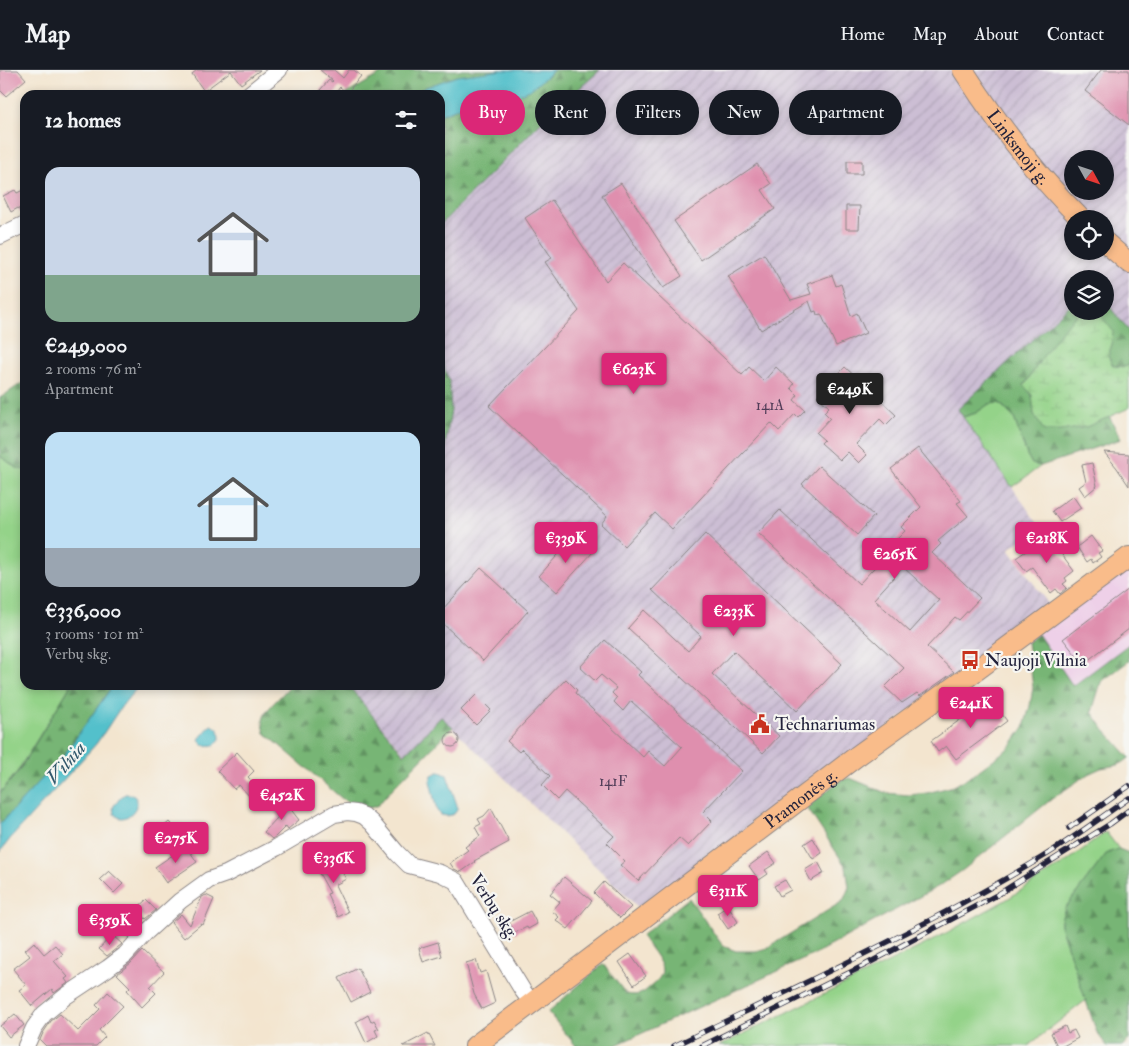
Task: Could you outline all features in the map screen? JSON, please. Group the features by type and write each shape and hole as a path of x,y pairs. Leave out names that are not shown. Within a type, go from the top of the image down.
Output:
{"main road":[{"name":"Linksmoji g.","path":"963,70 1008,136 1073,210"},
{"path":"1114,250 1129,263"},
{"name":"Pramonės g.","path":"475,1046 857,756 1129,557"}],"street":[{"path":"254,90 279,70"},
{"path":"0,236 20,226"},
{"name":"Verbų skg.","path":"26,1046 34,1028 44,1014 66,996 125,956 145,933 180,901 209,880 226,874 276,848 334,814 347,812 364,816 409,865 440,873 456,881 532,1003"}],"shaded area":[{"path":"600,70 1129,70 1129,331 1114,312 1114,270 1064,270 1064,310 958,409 1040,527 1009,549 1049,605 643,912 441,717 405,755 352,690 445,690 445,446 451,410 445,369 445,220 535,128 535,135 606,135 606,90 577,90"},
{"path":"1129,566 1129,644 1073,687 1038,634"}],"green space":[{"path":"387,70 502,70 426,87 420,90 353,90"},
{"path":"554,70 600,70 577,90 535,90 535,128 445,220 445,113 460,107 460,135 525,135 525,90 522,90 549,75"},
{"path":"1064,310 1064,320 1074,320 1044,356 1024,385 1032,395 1034,414 1086,427 1109,416 1121,439 1041,466 1032,464 1014,418 1000,403 989,404 976,413 963,417 958,409"},
{"path":"1114,312 1129,331 1129,365 1125,367 1113,366 1108,356 1112,344 1102,320 1114,320"},
{"path":"1072,320 1104,320 1113,331 1112,344 1108,356 1113,366 1125,367 1129,365 1129,408 1086,427 1060,431 1044,431 1034,414 1032,395 1024,386 1043,356"},
{"path":"445,370 449,380 451,410 445,446"},
{"path":"20,384 20,469 0,456 0,398"},
{"path":"999,403 1014,418 1032,464 1041,466 1012,487 963,417 976,413 989,404"},
{"path":"0,456 20,469 20,690 68,690 17,772 0,793"},
{"path":"1038,634 1073,686 1129,644 1129,661 1101,682 1092,712 1129,758 1118,765 1101,768 1088,774 1053,798 963,870 941,885 811,956 614,1046 576,1046 548,1012 603,964 626,994 640,994 648,989 661,975 662,970 657,957 641,936 689,898 723,946 736,951 756,951 767,948 843,901 849,887 846,867 806,806 841,780 850,778 886,793 909,795 927,793 954,786 974,774 1010,747 1024,727 1033,687 1027,642"},
{"path":"68,690 110,690 64,755 0,824 0,793 18,772"},
{"path":"286,690 352,690 404,755 441,717 453,727 378,805 370,808 351,805 265,733 264,716"},
{"path":"1106,832 1119,849 1107,853 1065,908 1061,921 1061,928 1086,1000 1028,1046 719,1046 928,943 1004,901 1066,862"},
{"path":"1119,849 1129,853 1129,1040 1122,1046 1107,1046 1097,1033 1061,928 1061,920 1065,908 1107,853"}],"water":[{"path":"502,70 554,70 530,90 525,92 525,90 460,90 460,107 445,113 445,90 420,90 457,76"},
{"name":"Vilnia","path":"110,690 135,690 122,705 96,744 0,852 0,824 64,755"},
{"path":"211,725 218,730 220,739 215,745 206,745 199,739"},
{"path":"438,772 447,775 457,805 457,810 454,814 441,815 437,811 430,781 432,775"},
{"path":"125,794 132,795 136,798 137,802 134,811 130,815 120,818 114,814 113,807"}],"building":[{"path":"0,70 18,70 26,79 6,96 0,90"},
{"path":"197,70 260,70 241,84 231,71 205,90 203,90 192,74"},
{"path":"320,70 334,70 343,78 349,70 354,70 361,76 349,90 344,90 340,87 338,90 320,90 329,80 333,81"},
{"path":"1101,70 1129,70 1129,125 1085,91"},
{"path":"847,161 862,161 862,174 847,174"},
{"path":"757,164 771,184 762,190 775,209 701,260 674,221"},
{"path":"621,183 682,276 663,288 602,195"},
{"path":"15,190 17,193 20,192 20,212 18,208 11,212 3,196"},
{"path":"552,200 606,281 623,263 742,375 749,367 764,381 776,367 794,384 791,388 798,395 794,400 805,410 798,417 795,414 779,431 771,423 672,529 655,513 624,546 601,524 607,516 489,406 579,311 545,262 552,258 525,218"},
{"path":"846,206 860,206 859,229 846,229"},
{"path":"764,254 791,300 811,294 807,284 832,275 836,286 841,284 851,316 857,313 866,333 836,346 821,314 817,315 816,311 813,312 809,301 761,330 728,276"},
{"path":"845,367 896,415 886,425 880,419 856,444 867,455 859,463 848,452 840,460 821,443 824,440 816,433 830,418 824,412 829,407 817,396"},
{"path":"918,448 961,501 957,503 968,516 938,541 941,544 932,553 980,598 959,620 955,617 927,647 954,672 920,696 917,693 902,703 885,687 904,668 758,533 780,510 859,584 898,542 896,540 905,531 901,527 921,507 891,469","holes":["903,567 939,600 910,632 874,599"]},
{"path":"1104,452 1129,454 1129,486 1117,468"},
{"path":"1092,463 1097,486 1085,496 1079,487 1086,482 1082,465"},
{"path":"819,466 874,516 857,535 802,484"},
{"path":"1073,496 1081,508 1060,522 1052,511"},
{"path":"1046,533 1074,571 1065,578 1067,581 1063,584 1067,588 1060,594 1056,589 1051,593 1032,567 1026,571 1016,558 1036,544 1034,541"},
{"path":"705,534 842,664 797,711 734,651 712,674 779,736 763,753 628,628 644,610 688,651 701,636 652,590"},
{"path":"575,536 593,552 557,592 539,576"},
{"path":"1091,536 1102,551 1098,553 1101,557 1093,563 1091,559 1087,562 1077,547"},
{"path":"481,568 528,611 483,661 445,626 445,607"},
{"path":"1129,589 1129,629 1083,664 1063,639"},
{"path":"605,640 641,672 638,675 742,771 703,812 712,821 688,846 679,838 638,881 620,865 625,861 607,843 614,836 565,791 557,800 542,785 550,776 522,749 519,752 507,741 566,679 577,690 575,693 643,757 648,751 665,766 682,747 631,701 623,711 614,702 617,698 612,693 616,688 601,675 595,681 580,667"},
{"path":"476,695 491,710 476,725 461,710"},
{"path":"990,698 1007,721 956,759 946,746 938,752 931,741"},
{"path":"449,733 455,733 459,740 455,747 449,747 445,743 445,737"},
{"path":"237,752 254,771 248,777 263,793 254,801 239,785 234,789 217,771"},
{"path":"286,803 299,820 288,829 286,826 272,839 264,832 278,817 275,812"},
{"path":"491,808 509,842 474,861 461,872 454,869 450,863 468,850 465,847 480,836 475,827 481,824 478,819 484,816"},
{"path":"169,822 179,833 172,839 162,828"},
{"path":"813,838 822,853 813,859 804,844"},
{"path":"186,846 197,862 166,883 155,867"},
{"path":"768,852 776,863 765,870 768,874 759,880 749,866"},
{"path":"334,855 346,879 335,885 348,912 338,917 327,894 330,893 319,873 325,869 321,862"},
{"path":"818,862 824,873 811,881 805,870"},
{"path":"109,871 123,884 114,893 100,879"},
{"path":"564,877 592,901 568,929 556,920 559,917 552,911 560,902 550,894"},
{"path":"785,880 791,890 780,896 774,886"},
{"path":"732,881 743,896 729,905 719,890"},
{"path":"604,882 631,907 620,918 594,893"},
{"path":"206,895 214,899 203,925 201,924 184,938 171,923 181,914 190,925 202,897"},
{"path":"146,900 156,910 145,919 136,909"},
{"path":"102,906 115,917 103,931 90,919"},
{"path":"728,906 738,922 728,929 717,913"},
{"path":"530,911 537,924 515,933 509,922"},
{"path":"112,935 122,944 107,956 99,949"},
{"path":"34,942 44,954 55,945 63,954 54,961 68,977 65,979 68,983 54,993 52,989 32,1006 19,990 26,985 13,969 30,956 25,950"},
{"path":"438,942 442,956 423,962 419,948"},
{"path":"142,951 164,972 150,987 156,993 142,1007 127,990 130,987 117,974"},
{"path":"630,954 646,976 634,985 619,962"},
{"path":"476,960 480,973 486,971 495,1003 482,1009 474,994 466,963"},
{"path":"358,968 370,992 351,1002 339,978"},
{"path":"108,992 123,1006 99,1030 105,1037 96,1046 46,1046 40,1040 51,1021 60,1014 78,1031 100,1009 96,1005"},
{"path":"15,1014 24,1025 9,1037 0,1026"},
{"path":"368,1015 371,1022 374,1020 379,1029 375,1030 378,1036 366,1043 356,1022"},
{"path":"1065,1026 1068,1033 1074,1030 1078,1038 1063,1046 1057,1046 1051,1033"},
{"path":"428,1033 435,1046 403,1046"}],"railway":[{"path":"1069,828 1129,786"},
{"path":"674,1046 860,956 951,909 1052,851 1129,798"},
{"path":"702,1046 865,965 997,895 1129,810"}],"place":[{"name":"Naujoji Vilnia","path":"970,660"},
{"name":"Technariumas","path":"760,724"}]}
